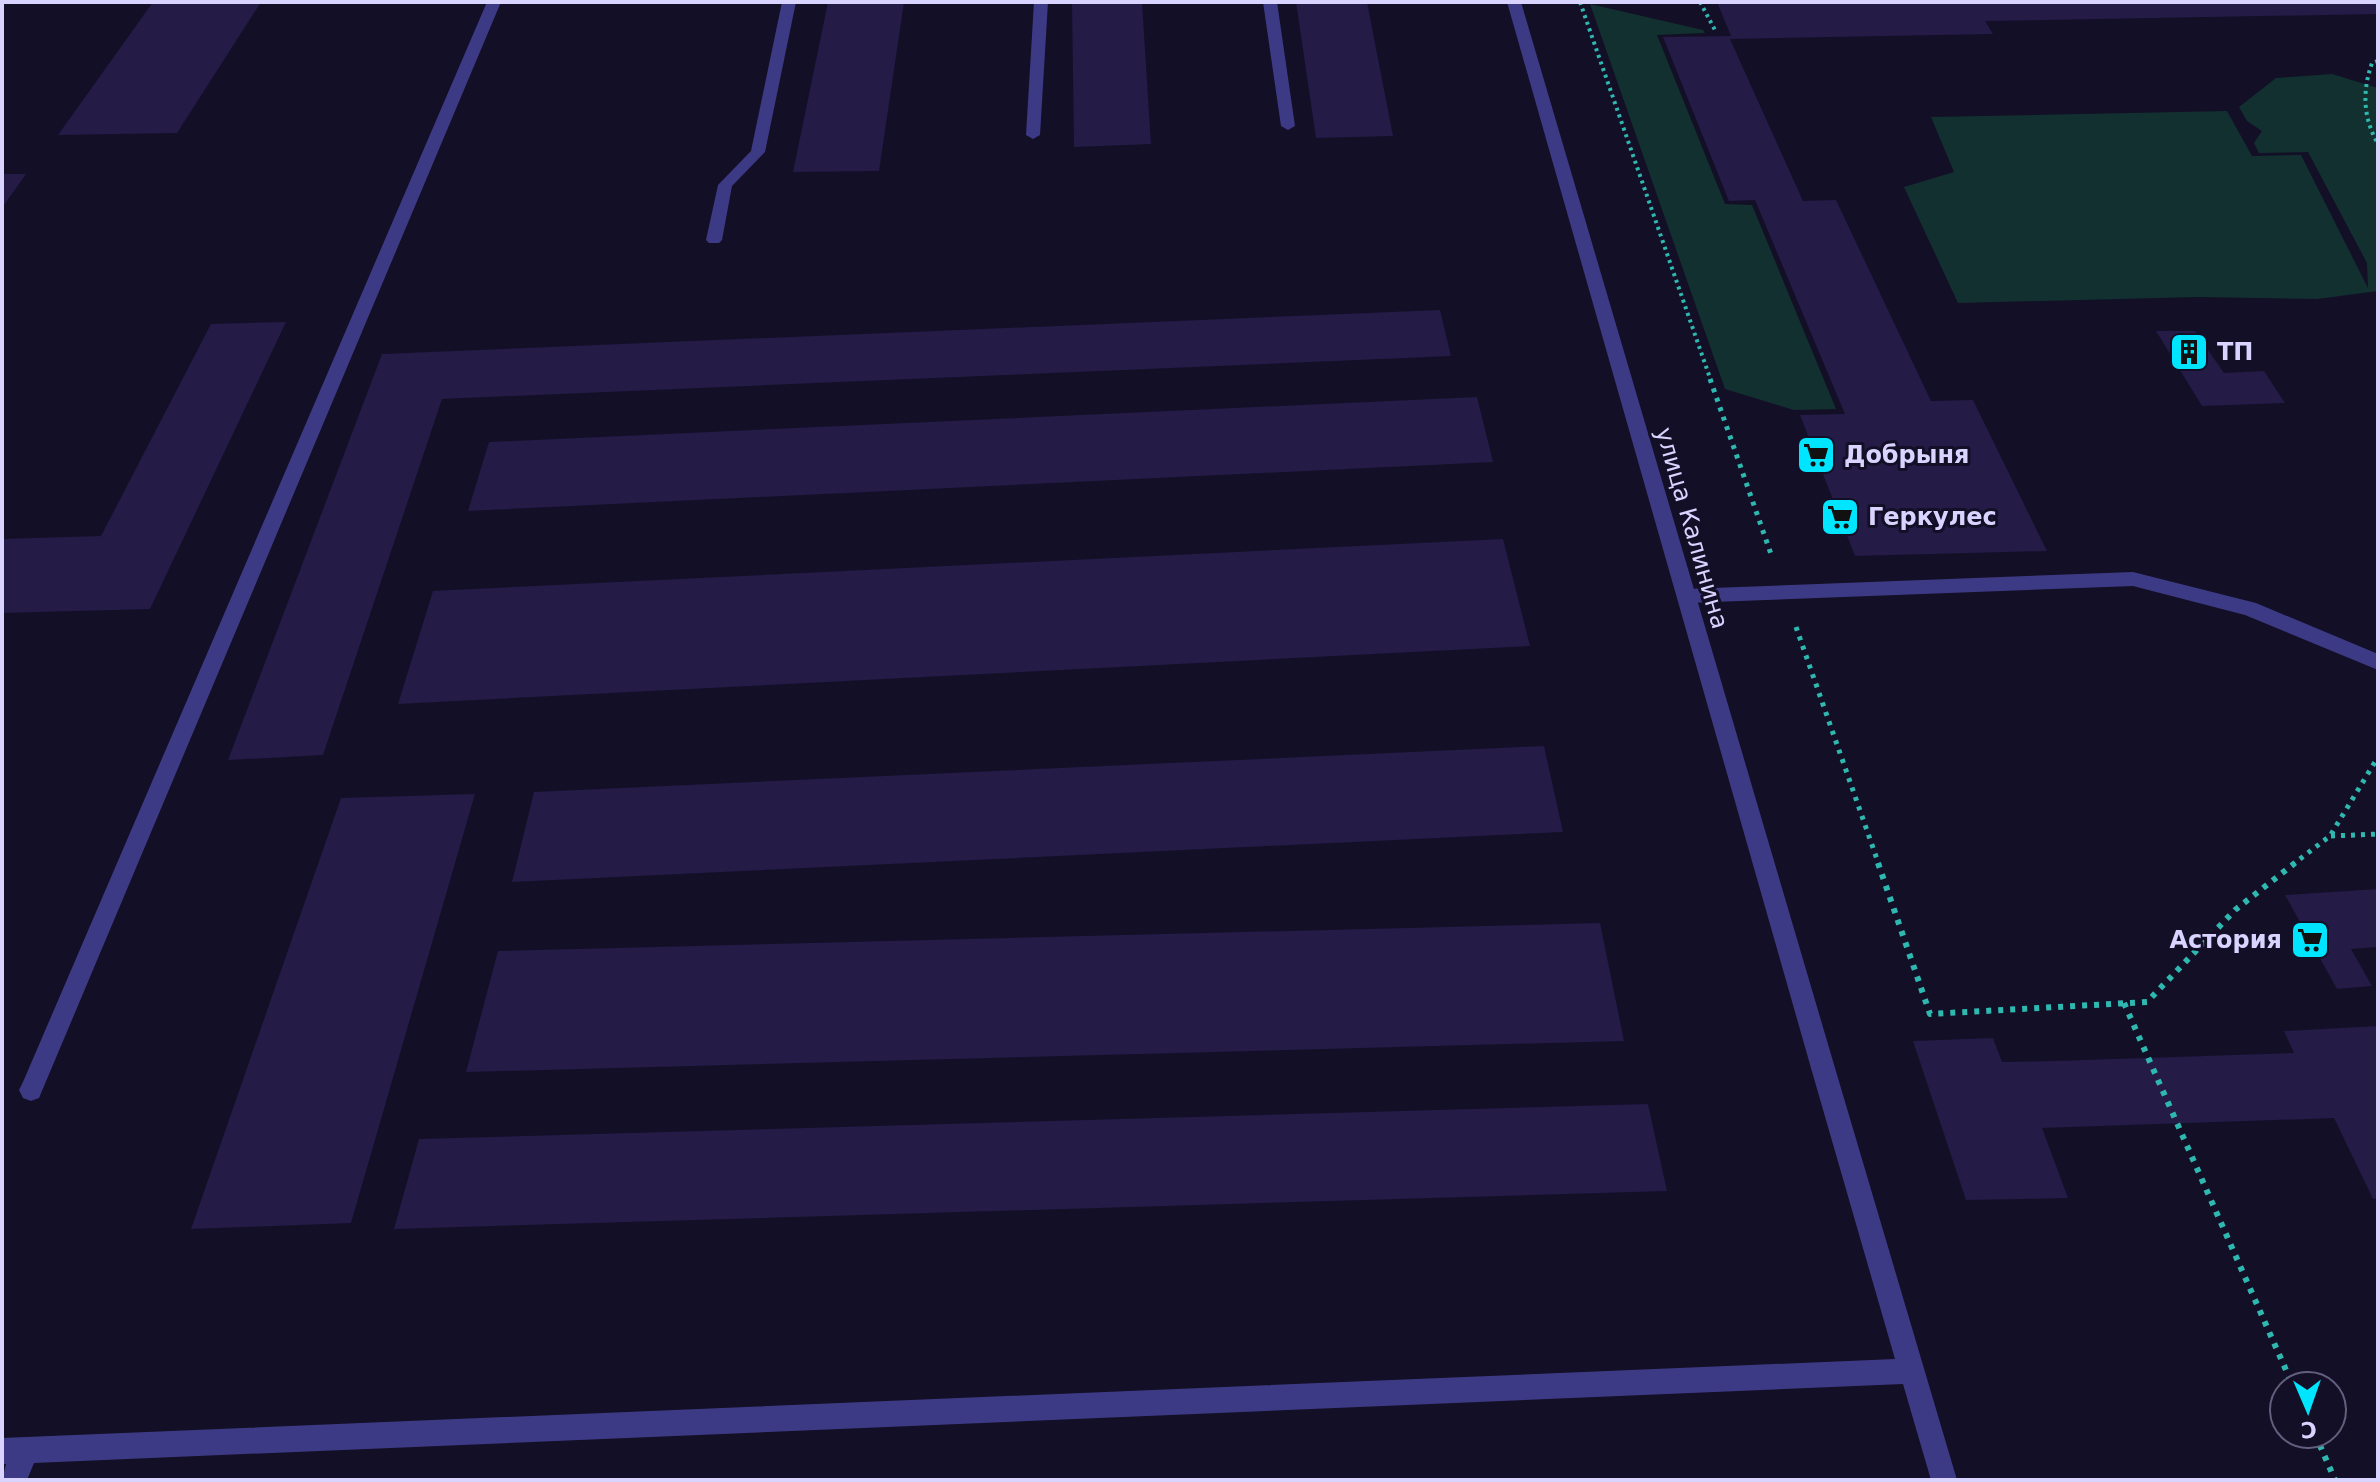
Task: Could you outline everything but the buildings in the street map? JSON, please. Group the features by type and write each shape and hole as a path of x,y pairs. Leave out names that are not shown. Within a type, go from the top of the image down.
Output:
{"street":[{"path":"31,1090 494,2"},
{"path":"714,240 725,185 758,152 789,2"},
{"path":"1033,135 1041,2"},
{"path":"1270,2 1288,126"},
{"name":"улица Калинина","path":"1514,2 1944,1480"},
{"path":"1686,596 2133,579 2249,608 2378,662"},
{"path":"14,1480 13,1450 1912,1371"}],"path":[{"path":"1580,2 1930,1014 2147,1002 2235,910 2330,836 2378,757"},
{"path":"1700,2 1715,30"},
{"path":"2378,61 2372,63 2365,88 2366,126 2378,144"},
{"path":"2330,836 2378,834"},
{"path":"2124,1003 2286,1370"},
{"path":"2322,1450 2335,1480"}],"green space":[{"path":"1590,4 1703,30 1705,33 1657,35 1725,204 1752,205 1836,409 1794,410 1725,389"},
{"path":"2332,74 2378,88 2378,291 2317,299 2197,297 1958,303 1904,187 1954,172 1931,117 2227,111 2252,156 2301,155 2368,288 2367,263 2308,152 2259,153 2254,143 2262,131 2247,121 2239,107 2276,78"}],"place":[{"name":"ТП","path":"2189,352"},
{"name":"Добрыня","path":"1816,455"},
{"name":"Геркулес","path":"1840,517"},
{"name":"Астория","path":"2310,940"}]}
